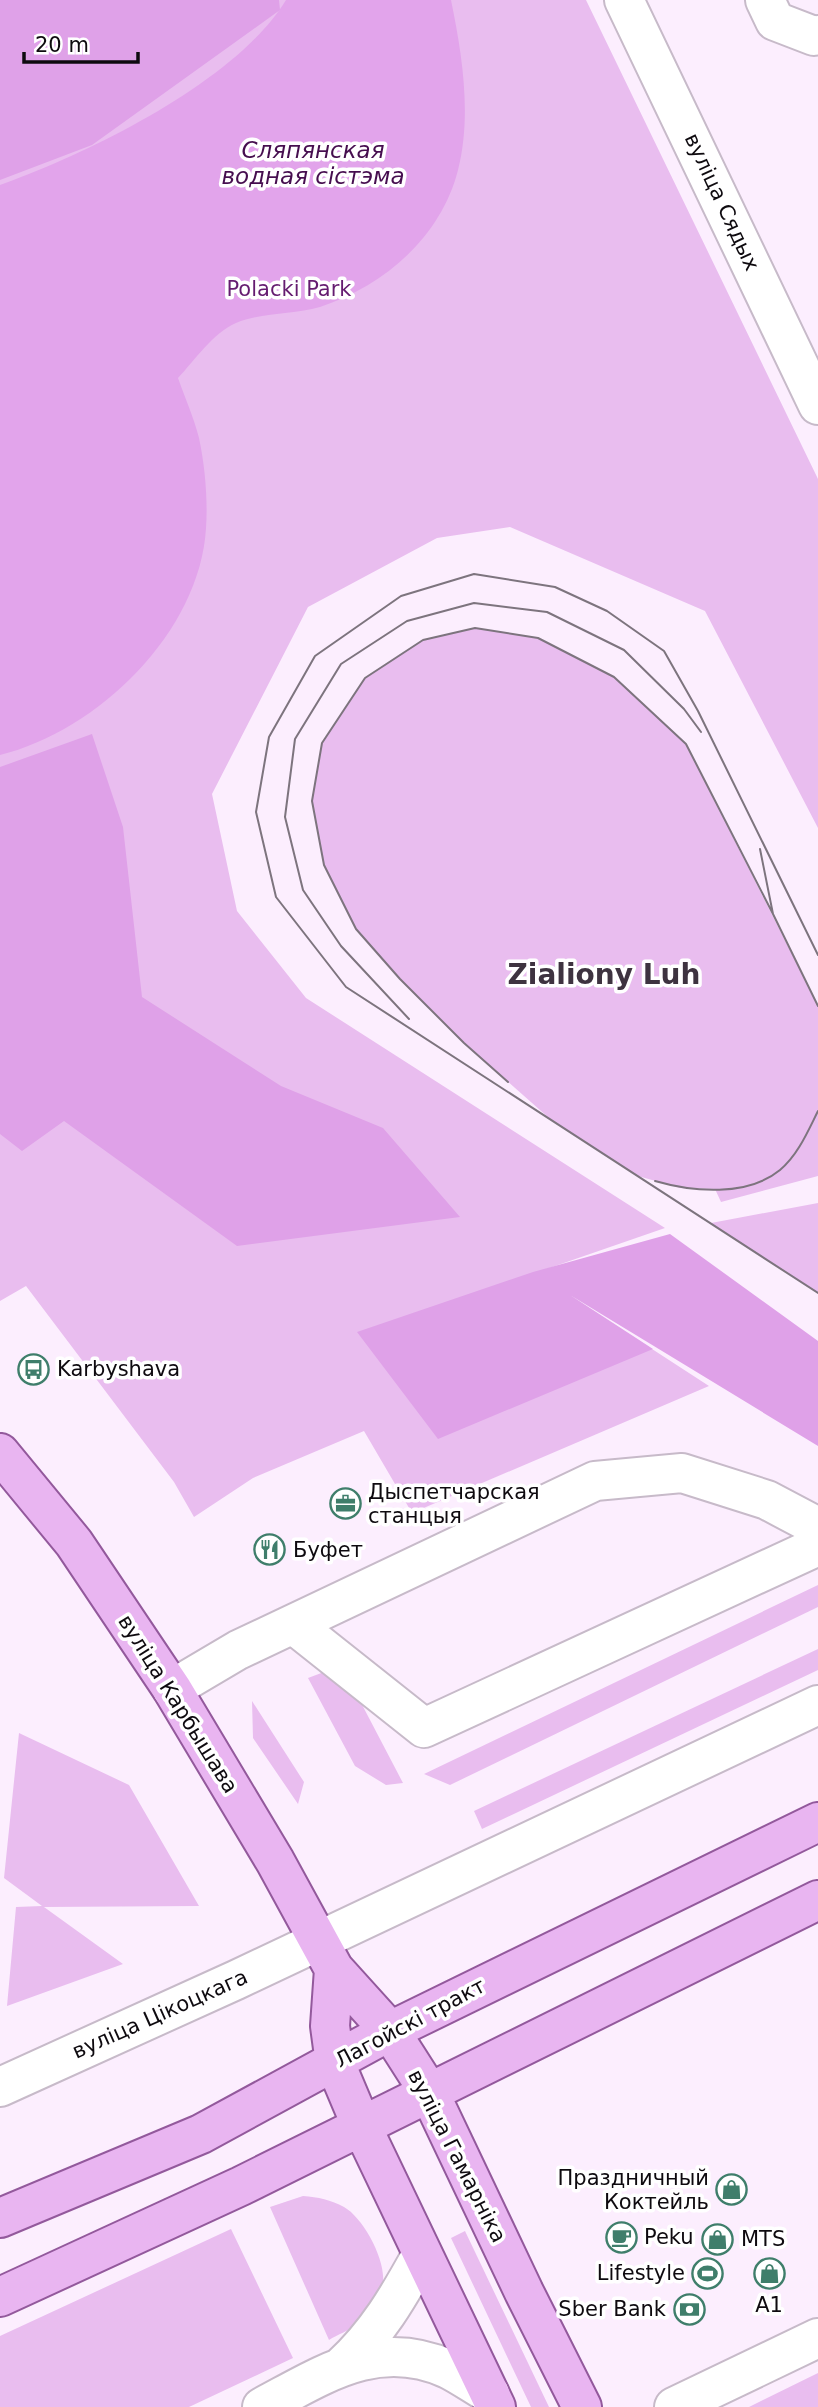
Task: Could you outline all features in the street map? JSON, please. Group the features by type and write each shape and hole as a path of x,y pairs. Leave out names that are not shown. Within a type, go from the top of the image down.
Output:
{"main road":[{"name":"вуліца Карбышава","path":"0,1453 74,1543 172,1689 327,1955"},
{"name":"Лагойскі тракт","path":"0,2218 201,2134 390,2031 818,1822"},
{"path":"0,2297 241,2186 818,1900"},
{"name":"вуліца Гамарніка","path":"327,1955 390,2031 429,2092 582,2407"},
{"path":"327,1955 330,2026 335,2063 362,2127 493,2400"}],"street":[{"name":"вуліца Сядых","path":"624,0 818,405"},
{"path":"765,0 775,21 814,36 818,35"},
{"path":"172,1689 238,1650 595,1481 682,1473 766,1500 818,1527"},
{"path":"293,1625 424,1728 818,1546"},
{"name":"вуліца Цікоцкага","path":"0,2087 327,1955 818,1705"},
{"path":"341,2367 362,2348 376,2330 393,2306 422,2254"},
{"path":"674,2407 818,2338"},
{"path":"262,2407 341,2367 363,2359 415,2358 448,2369 493,2400"}],"green space":[{"name":"Polacki Park","path":"0,0 586,0 818,479 818,828 705,611 510,527 437,538 308,607 212,794 237,911 306,998 665,1228 535,1273 709,1386 412,1513 364,1431 253,1478 194,1517 174,1482 26,1286 0,1301"},
{"path":"475,628 538,638 614,677 686,744 818,1006 818,1176 721,1202 715,1189 680,1188 638,1176 549,1118 464,1043 400,979 356,929 324,865 312,801 322,743 365,678 423,640"},
{"path":"818,1203 818,1293 711,1223"},
{"path":"818,1585 818,1607 450,1785 424,1774"},
{"path":"818,1649 818,1670 482,1829 474,1811"},
{"path":"324,1672 358,1697 403,1783 386,1785 355,1766 308,1678"},
{"path":"252,1701 304,1782 298,1804 253,1738"},
{"path":"19,1733 129,1785 199,1906 44,1907 123,1964 7,2006 16,1907 42,1906 4,1878"},
{"path":"303,2196 329,2201 352,2213 367,2231 382,2267 382,2287 367,2312 354,2326 329,2340 270,2207"},
{"path":"231,2229 293,2358 189,2407 0,2407 0,2336"},
{"path":"465,2231 549,2407 531,2407 451,2238"},
{"path":"818,2373 818,2407 749,2407"}],"shaded area":[{"path":"0,0 279,0 280,10 92,145 0,180"},
{"path":"92,734 123,827 142,997 281,1086 383,1128 460,1217 237,1246 64,1121 22,1151 0,1134 0,767"},
{"path":"670,1234 818,1341 818,1446 570,1295 653,1349 438,1439 357,1332 533,1272"}],"water":[{"name":"Сляпянская водная сістэма","path":"286,0 451,0 462,63 465,106 462,149 450,194 424,237 407,256 387,272 344,298 320,307 246,319 228,327 212,340 178,378 199,438 206,495 206,528 199,567 185,604 164,639 138,672 107,700 73,724 37,743 0,755 0,185 116,134 197,86 233,59 263,30"}],"tram line":[{"path":"818,955 698,711 664,651 607,611 555,587 474,574 401,596 315,656 269,737 256,812 276,897 346,987 818,1293"},
{"path":"409,1019 341,946 303,890 285,817 295,739 341,664 407,621 474,603 547,612 624,650 684,709 701,732"},
{"path":"508,1082 464,1043 400,979 356,929 324,865 312,801 322,743 365,678 423,640 475,628 538,638 614,677 686,744 773,914"},
{"path":"760,849 773,914 818,1006"},
{"path":"655,1181 686,1188 719,1190 752,1185 767,1179 792,1157 818,1111"}],"place":[{"name":"Karbyshava","path":"34,1369"},
{"name":"Дыспетчарская станцыя","path":"345,1504"},
{"name":"Буфет","path":"270,1550"},
{"name":"Праздничный Коктейль","path":"732,2190"},
{"name":"Peku","path":"621,2237"},
{"name":"MTS","path":"718,2239"},
{"name":"Lifestyle","path":"708,2273"},
{"name":"A1","path":"769,2273"},
{"name":"Sber Bank","path":"689,2309"}],"district":[{"name":"Zialiony Luh","path":"604,974"}]}
